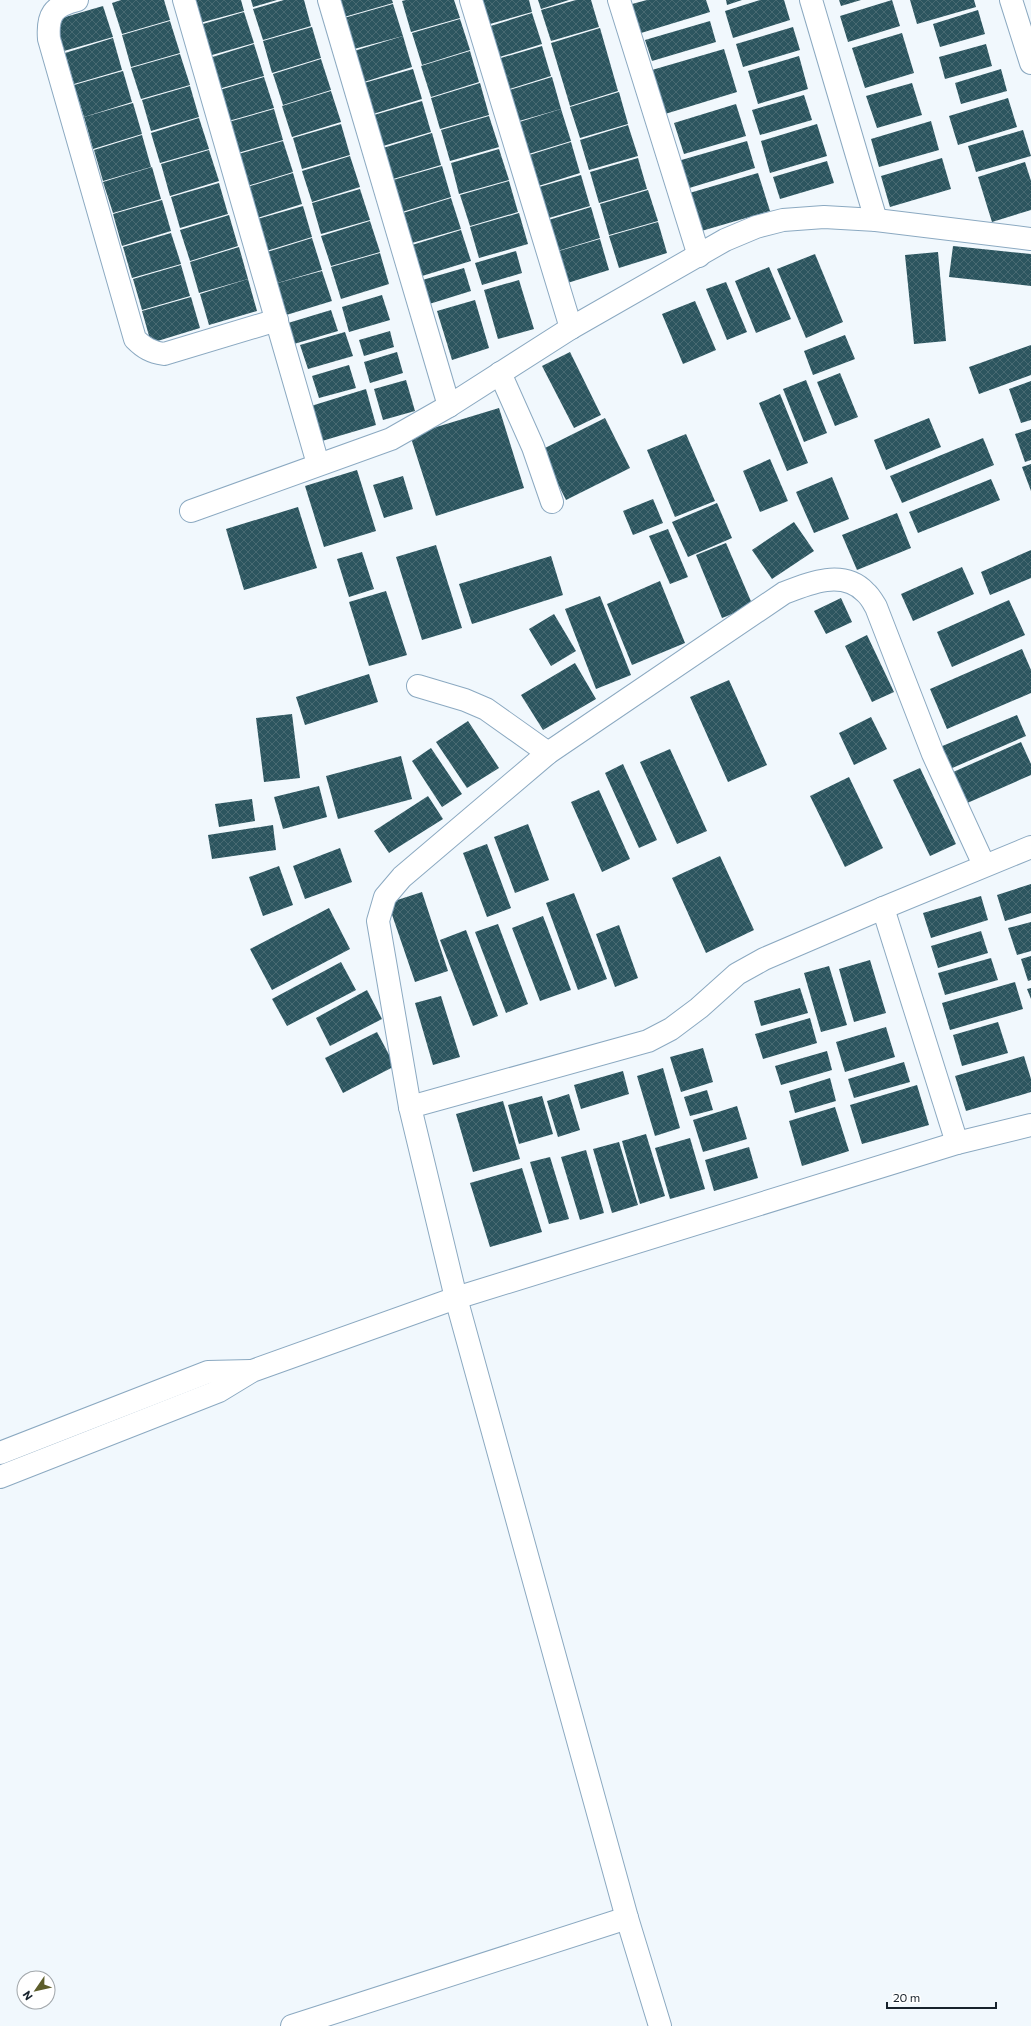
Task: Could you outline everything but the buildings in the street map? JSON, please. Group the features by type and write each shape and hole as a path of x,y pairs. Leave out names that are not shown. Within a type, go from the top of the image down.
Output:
{"street":[{"path":"77,0 65,3 54,10 48,25 49,39 135,339 144,348 152,352 164,354 277,320"},
{"path":"184,0 318,464"},
{"path":"329,0 449,406"},
{"path":"471,0 571,328"},
{"path":"619,0 699,256"},
{"path":"811,0 876,220"},
{"path":"1012,0 1031,63"},
{"path":"191,511 318,464 391,439 449,406 571,328 732,237 756,227 783,220 824,217 876,220 1031,239"},
{"path":"500,373 533,447 552,502"},
{"path":"660,2026 627,1918 456,1298 410,1107 378,921 385,897 402,877 548,753 784,593 801,586 828,579 851,581 866,592 876,607 933,754 984,865"},
{"path":"418,686 465,700 486,709 548,753"},
{"path":"410,1107 648,1041 671,1029 699,1008 736,974 764,959 984,865 1031,847"},
{"path":"883,908 958,1143"},
{"path":"0,1476 219,1391 252,1371 456,1298 958,1143 1031,1125"},
{"path":"0,1453 208,1372 252,1371"},
{"path":"292,2026 627,1918"}]}
